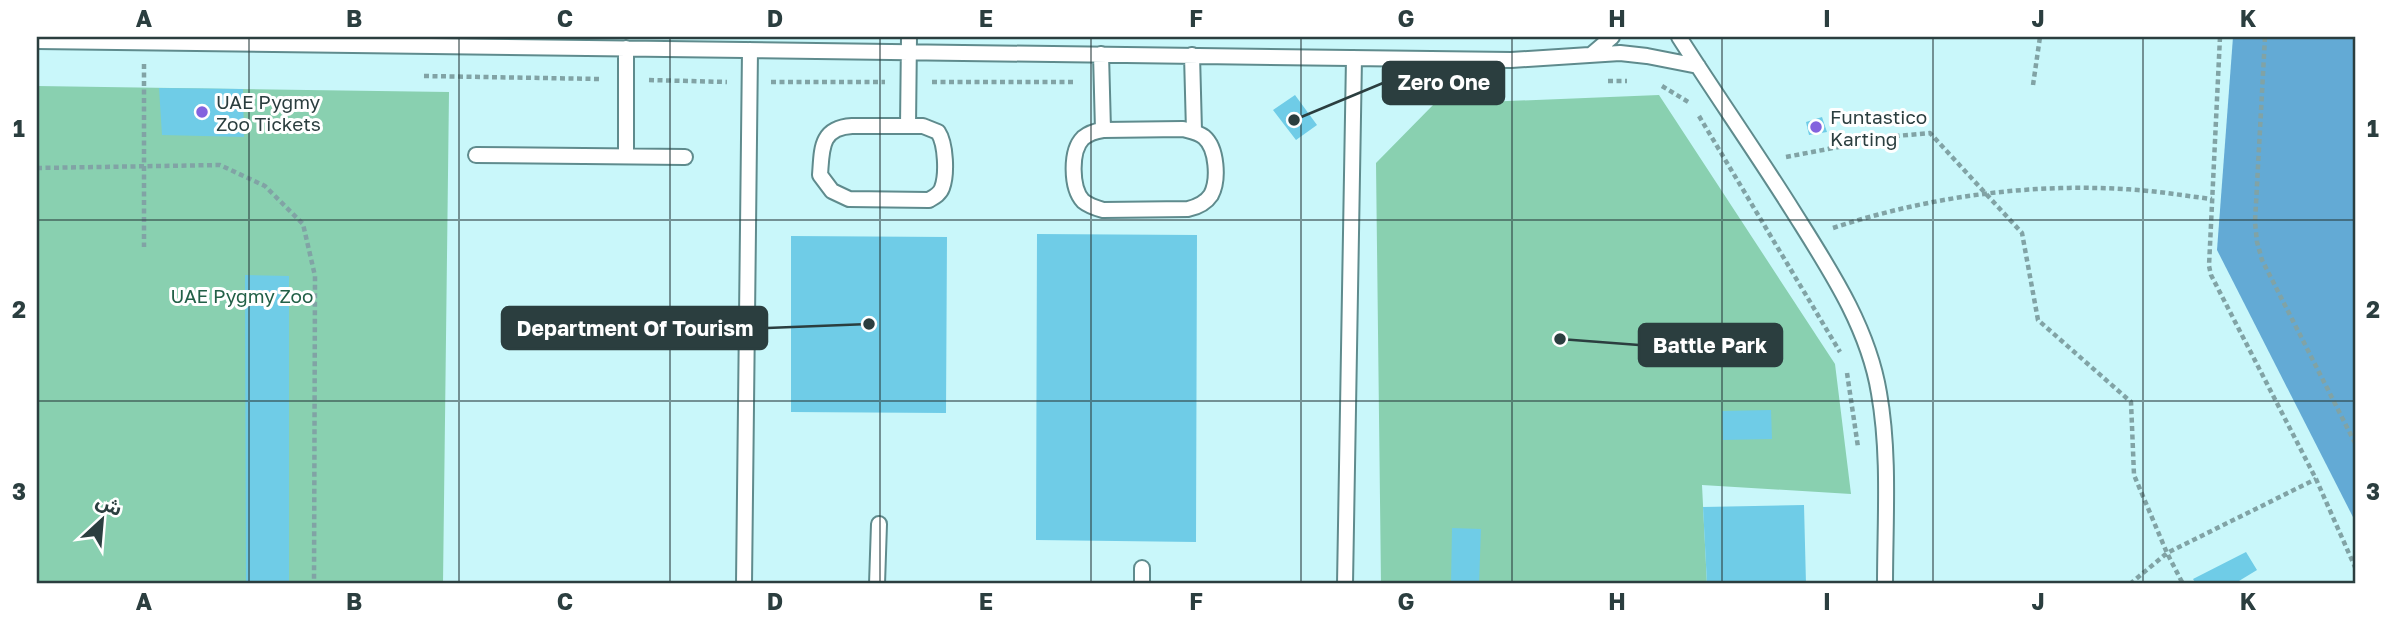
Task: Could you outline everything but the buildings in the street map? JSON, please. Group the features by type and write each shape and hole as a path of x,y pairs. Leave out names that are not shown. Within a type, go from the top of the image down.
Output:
{"lane":[{"path":"1592,54 1612,37"},
{"path":"1679,37 1809,236 1851,308 1867,349 1879,391 1884,434 1885,584"},
{"path":"37,41 323,40 750,50 909,44 1101,54 1511,60 1592,54 1647,55 1698,66"},
{"path":"908,126 909,44"},
{"path":"626,48 626,156"},
{"path":"744,584 750,50"},
{"path":"1101,54 1103,130"},
{"path":"1192,55 1194,131"},
{"path":"1345,584 1354,58"},
{"path":"908,126 932,127 943,139 945,147 942,188 929,200 849,200 832,191 820,175 825,141 831,132 841,127 908,126"},
{"path":"1103,130 1194,131 1210,145 1214,156 1215,184 1212,193 1197,207 1188,209 1103,210 1092,207 1077,191 1077,147 1093,132 1103,130"},
{"path":"475,155 685,157"},
{"path":"877,584 879,524"},
{"path":"1142,568 1142,584"}],"path":[{"path":"2033,85 2040,37"},
{"path":"2220,37 2209,266 2211,275 2316,479 2355,567"},
{"path":"2265,37 2256,202 2257,242 2271,278 2355,443"},
{"path":"144,42 144,247"},
{"path":"424,76 750,82 1102,82"},
{"path":"1599,81 1640,81"},
{"path":"1654,81 1689,100 1845,360 1859,456"},
{"path":"1761,161 1896,136 1930,133 2022,233 2038,320 2131,402 2134,475 2183,584"},
{"path":"37,168 220,165 265,186 303,224 315,276 314,584"},
{"path":"1809,236 1866,217 1926,203 1986,194 2074,189 2137,190 2212,199"},
{"path":"2130,584 2167,553 2316,479"}],"green space":[{"name":"UAE Pygmy Zoo","path":"37,86 449,92 443,584 37,584"},
{"path":"1659,95 1835,364 1851,494 1702,485 1707,584 1381,584 1376,163 1434,104"}],"water":[{"path":"2233,37 2355,37 2355,521 2217,250"}],"place":[{"name":"UAE Pygmy Zoo Tickets","path":"202,112"},
{"name":"Zero One","path":"1294,120"},
{"name":"Funtastico Karting","path":"1816,127"},
{"name":"Department Of Tourism","path":"869,324"},
{"name":"Battle Park","path":"1560,339"}]}
